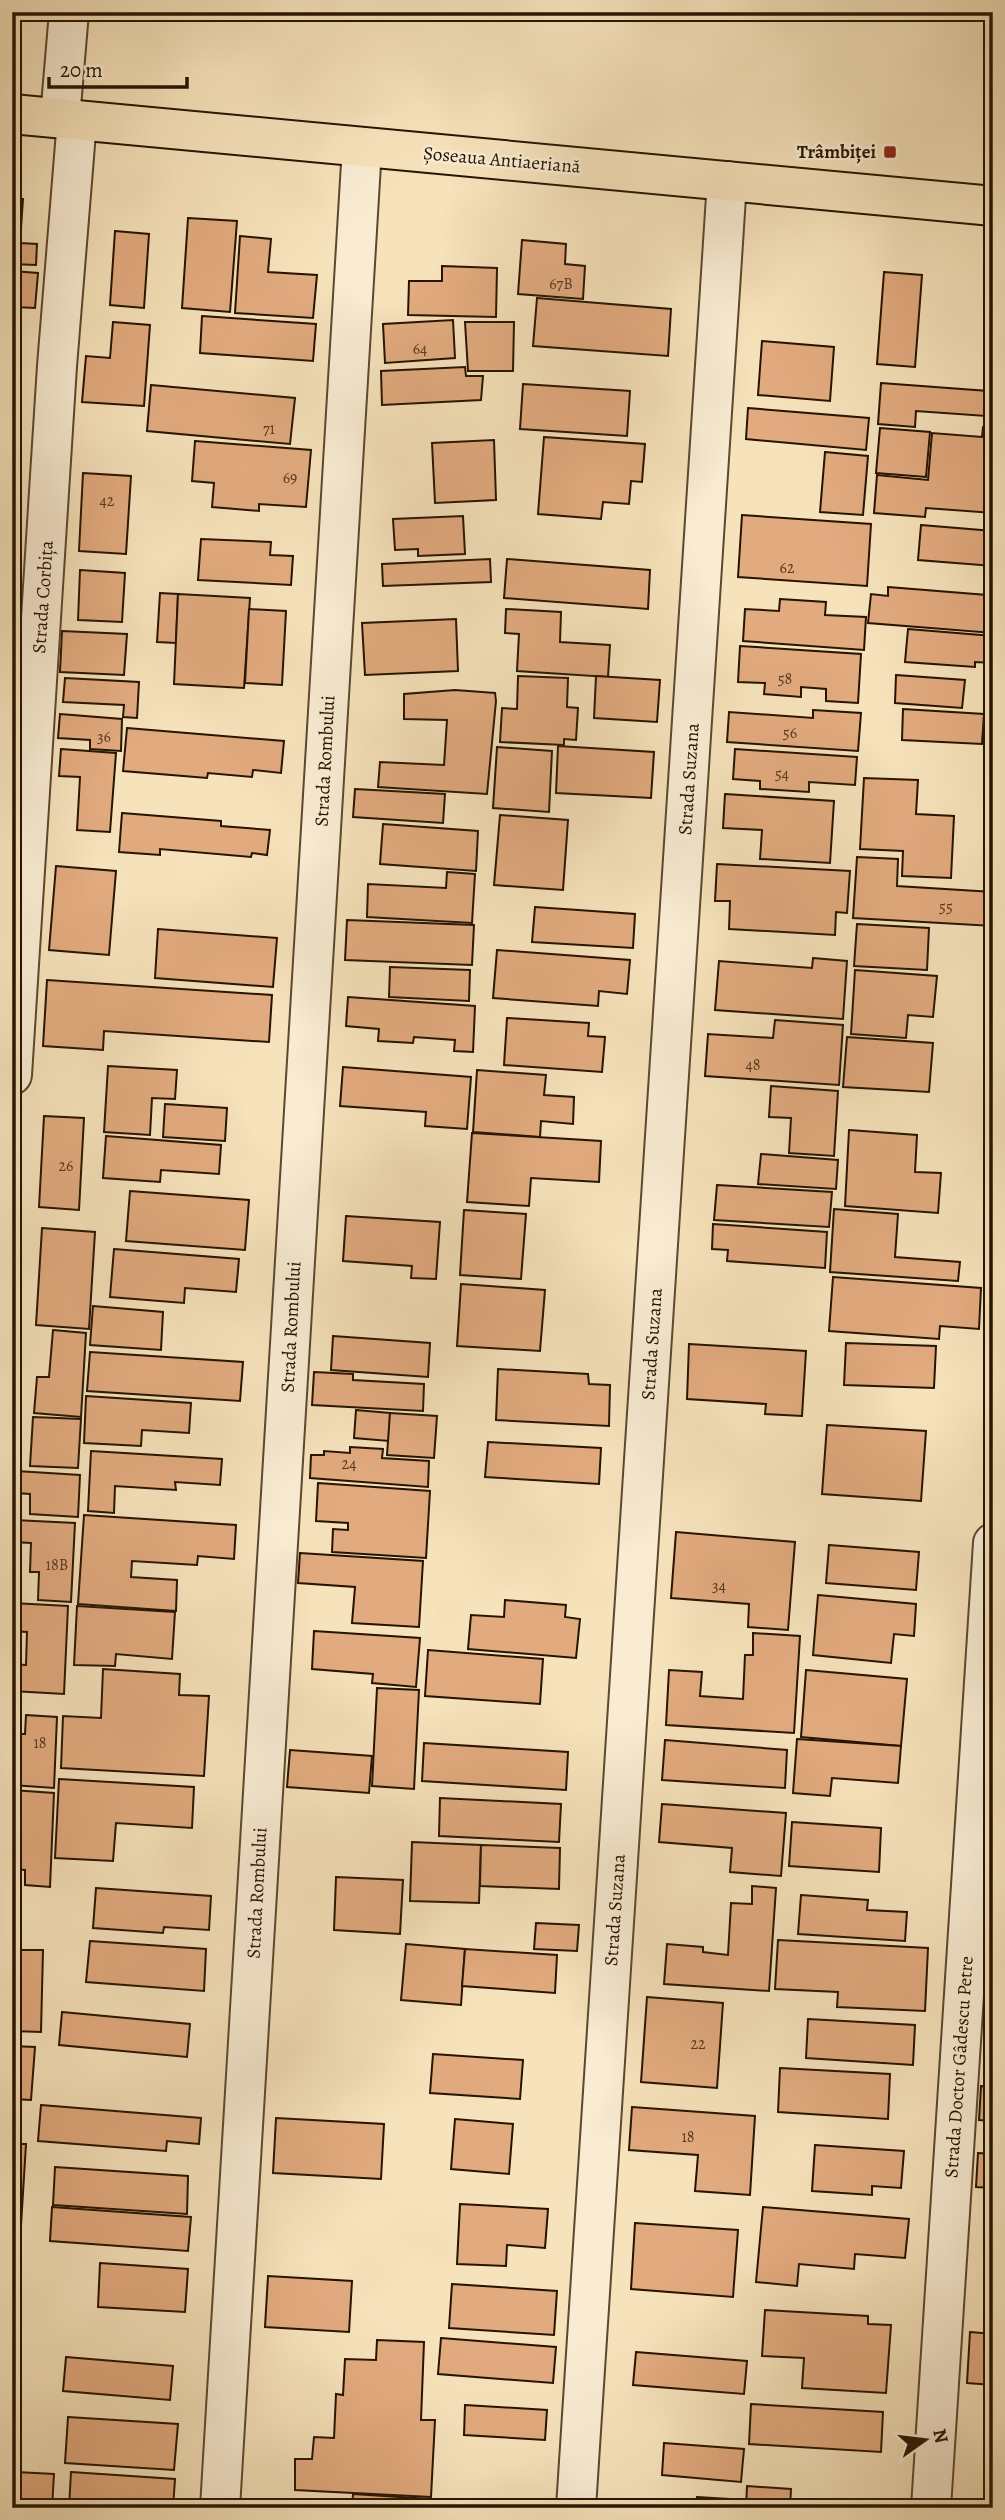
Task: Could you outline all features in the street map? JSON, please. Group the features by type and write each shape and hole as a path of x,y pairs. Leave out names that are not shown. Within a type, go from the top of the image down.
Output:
{"main road":[{"name":"Șoseaua Antiaeriană","path":"12,114 993,206"}],"street":[{"name":"Strada Corbița","path":"12,1075 57,366 68,119 69,12"},
{"name":"Strada Rombului","path":"220,2508 362,147"},
{"name":"Strada Suzana","path":"576,2508 727,181"},
{"name":"Strada Doctor Gâdescu Petre","path":"931,2508 993,1543"}],"building":[{"path":"12,199 23,199 20,243 37,244 36,265 12,264"},
{"path":"188,218 237,221 230,312 182,308"},
{"path":"115,231 149,234 144,308 110,305"},
{"path":"240,236 271,239 268,272 317,275 313,318 235,313"},
{"path":"522,240 566,244 565,264 585,266 583,299 518,294"},
{"path":"442,266 497,268 496,317 408,315 409,281 442,281"},
{"path":"12,271 38,273 35,308 15,307 12,345"},
{"path":"884,272 922,275 915,367 877,364"},
{"path":"537,298 671,309 668,356 533,346"},
{"path":"202,316 316,324 313,361 200,353"},
{"path":"453,320 455,358 385,363 383,324"},
{"path":"113,322 150,325 144,406 82,402 86,356 110,358"},
{"path":"465,322 514,322 513,371 468,371"},
{"path":"762,341 834,347 830,401 758,395"},
{"path":"465,367 466,376 483,376 481,400 382,405 381,371"},
{"path":"881,383 988,391 986,416 916,411 915,427 878,424"},
{"path":"523,384 630,391 627,436 520,429"},
{"path":"151,385 295,398 290,444 147,431"},
{"path":"748,408 869,418 866,450 746,439"},
{"path":"983,427 993,428 993,513 926,508 925,517 874,513 877,475 928,480 932,433 982,437"},
{"path":"880,428 930,432 926,477 876,473"},
{"path":"544,437 645,444 642,482 631,481 629,504 603,502 601,519 538,514"},
{"path":"494,440 496,500 435,503 432,443"},
{"path":"195,441 311,450 306,507 259,504 259,511 212,507 214,483 192,481"},
{"path":"825,452 868,456 863,515 820,512"},
{"path":"83,473 131,476 126,554 79,551"},
{"path":"742,515 871,524 867,586 738,577"},
{"path":"463,516 465,554 418,556 418,549 395,550 393,519"},
{"path":"921,525 993,531 993,566 918,560"},
{"path":"201,539 271,542 270,555 293,556 291,585 198,580"},
{"path":"490,559 491,582 383,586 382,564"},
{"path":"507,559 650,570 648,609 504,598"},
{"path":"80,570 125,573 122,622 78,620"},
{"path":"888,587 987,595 987,602 993,603 993,633 868,623 871,594 888,596"},
{"path":"160,593 178,594 176,643 157,642"},
{"path":"178,594 250,598 244,688 174,684"},
{"path":"780,599 826,602 825,615 866,617 864,650 743,641 745,609 779,611"},
{"path":"249,609 286,611 282,685 245,683"},
{"path":"506,609 561,612 560,642 610,645 608,677 517,671 519,634 505,633"},
{"path":"456,619 458,671 365,675 362,623"},
{"path":"908,629 993,636 993,663 975,662 975,667 905,662"},
{"path":"62,631 127,634 124,675 60,672"},
{"path":"740,646 861,654 858,703 826,701 826,689 801,687 801,697 764,694 765,683 738,682"},
{"path":"896,675 965,680 962,708 895,703"},
{"path":"518,676 568,678 567,707 578,708 576,740 564,739 564,745 500,742 502,708 517,709"},
{"path":"596,676 660,680 657,722 594,718"},
{"path":"65,678 139,682 137,718 123,717 124,705 63,702"},
{"path":"455,690 495,693 487,794 378,787 380,762 444,765 447,720 404,719 404,694"},
{"path":"903,709 984,714 982,744 902,740"},
{"path":"813,710 861,713 858,751 727,742 729,712 813,718"},
{"path":"60,714 122,719 121,751 90,749 90,740 58,738"},
{"path":"127,728 284,741 281,773 253,770 252,777 208,773 207,778 123,771"},
{"path":"558,746 654,752 651,798 556,793"},
{"path":"497,747 552,751 549,812 493,808"},
{"path":"61,749 116,753 110,832 77,830 80,777 59,776"},
{"path":"735,749 857,757 855,785 809,782 809,792 760,789 760,781 733,779"},
{"path":"864,778 918,780 916,814 954,816 951,878 902,876 903,851 860,849"},
{"path":"355,789 445,794 443,823 353,817"},
{"path":"725,794 834,801 830,863 760,859 762,830 723,828"},
{"path":"122,813 221,821 221,826 270,830 267,855 252,853 251,857 160,849 160,855 119,852"},
{"path":"500,815 568,820 563,890 494,885"},
{"path":"383,824 478,831 476,871 380,864"},
{"path":"857,857 898,859 897,886 993,892 993,926 853,918"},
{"path":"717,864 850,871 847,913 836,912 835,935 729,929 730,901 715,901"},
{"path":"56,866 116,871 109,955 49,950"},
{"path":"447,872 475,874 472,923 367,917 368,884 446,888"},
{"path":"535,907 635,914 633,948 532,942"},
{"path":"347,920 474,925 472,965 345,960"},
{"path":"857,924 929,928 927,970 854,966"},
{"path":"158,929 277,938 273,987 155,978"},
{"path":"497,950 630,960 627,994 599,991 598,1006 493,998"},
{"path":"813,958 847,961 843,1019 715,1010 719,961 812,968"},
{"path":"390,967 470,970 469,1001 389,997"},
{"path":"855,970 937,976 933,1017 908,1015 906,1038 851,1034"},
{"path":"47,980 272,995 269,1042 104,1031 103,1050 43,1046"},
{"path":"348,997 475,1006 473,1052 454,1051 455,1040 414,1037 413,1043 378,1041 379,1029 346,1026"},
{"path":"507,1018 589,1023 588,1036 605,1037 602,1072 504,1065"},
{"path":"775,1020 843,1025 839,1085 705,1076 708,1034 773,1038"},
{"path":"847,1037 933,1043 929,1092 843,1087"},
{"path":"108,1066 177,1070 175,1099 152,1098 150,1135 104,1132"},
{"path":"343,1067 471,1077 467,1129 425,1126 426,1112 340,1106"},
{"path":"477,1070 546,1075 544,1095 574,1097 573,1124 541,1121 540,1137 473,1132"},
{"path":"771,1086 838,1091 834,1156 789,1153 791,1118 769,1117"},
{"path":"165,1104 227,1108 225,1141 163,1137"},
{"path":"44,1116 84,1118 79,1210 39,1207"},
{"path":"849,1130 917,1135 915,1172 941,1173 938,1213 845,1206"},
{"path":"472,1133 601,1141 599,1182 531,1178 529,1206 467,1202"},
{"path":"106,1136 221,1145 219,1174 161,1170 160,1182 103,1178"},
{"path":"761,1154 838,1160 836,1189 758,1184"},
{"path":"717,1185 832,1192 829,1227 714,1220"},
{"path":"130,1191 249,1200 245,1250 126,1241"},
{"path":"834,1209 898,1214 895,1257 960,1262 958,1281 830,1272"},
{"path":"464,1210 526,1214 521,1279 460,1275"},
{"path":"346,1216 440,1222 436,1279 411,1278 412,1266 343,1261"},
{"path":"713,1224 827,1232 825,1268 727,1261 728,1250 712,1249"},
{"path":"42,1228 95,1232 89,1329 36,1325"},
{"path":"114,1249 239,1259 236,1292 185,1288 184,1303 110,1297"},
{"path":"833,1277 981,1288 979,1329 940,1326 939,1339 829,1331"},
{"path":"461,1284 545,1290 540,1351 457,1346"},
{"path":"93,1306 163,1312 161,1350 90,1345"},
{"path":"53,1330 86,1333 81,1417 34,1413 37,1377 49,1377"},
{"path":"333,1336 430,1343 428,1377 331,1370"},
{"path":"846,1343 936,1346 934,1388 844,1385"},
{"path":"689,1344 806,1351 802,1416 765,1414 766,1404 687,1399"},
{"path":"90,1352 243,1362 240,1401 87,1391"},
{"path":"498,1369 588,1374 589,1384 610,1385 609,1426 496,1420"},
{"path":"314,1372 353,1374 353,1380 424,1384 423,1411 312,1405"},
{"path":"86,1396 191,1403 189,1433 142,1430 141,1446 84,1443"},
{"path":"356,1410 390,1413 389,1441 354,1438"},
{"path":"390,1413 437,1416 434,1458 387,1455"},
{"path":"33,1417 81,1419 78,1468 30,1466"},
{"path":"827,1425 926,1431 921,1501 822,1494"},
{"path":"488,1442 601,1448 599,1484 485,1477"},
{"path":"350,1447 383,1449 382,1458 429,1461 428,1487 310,1478 311,1455 324,1455 324,1451 350,1453"},
{"path":"91,1451 222,1459 220,1485 175,1482 176,1490 115,1486 114,1513 88,1511"},
{"path":"16,1471 80,1475 78,1517 30,1514 30,1494 15,1493"},
{"path":"318,1483 430,1491 426,1558 332,1552 333,1529 348,1530 348,1523 316,1521"},
{"path":"84,1515 236,1525 234,1559 198,1556 197,1565 132,1561 131,1577 177,1580 176,1611 78,1604"},
{"path":"14,1520 75,1523 71,1602 38,1600 39,1572 30,1572 31,1543 12,1542"},
{"path":"676,1532 795,1542 788,1630 748,1627 749,1604 671,1598"},
{"path":"829,1545 919,1552 916,1590 826,1583"},
{"path":"300,1553 423,1561 419,1627 352,1623 355,1587 298,1583"},
{"path":"818,1595 916,1604 914,1636 894,1634 891,1663 813,1655"},
{"path":"505,1600 566,1605 565,1617 580,1619 576,1658 468,1649 471,1615 504,1617"},
{"path":"12,1603 68,1606 64,1694 12,1691 12,1664 26,1665 27,1632 12,1631"},
{"path":"77,1606 175,1612 172,1659 116,1654 115,1666 74,1665"},
{"path":"314,1631 420,1638 416,1687 372,1683 373,1674 312,1669"},
{"path":"753,1633 800,1636 794,1733 666,1725 669,1670 702,1672 700,1696 743,1699 745,1655 753,1655"},
{"path":"428,1650 543,1659 540,1704 425,1696"},
{"path":"103,1669 180,1674 179,1695 209,1696 204,1776 61,1768 63,1716 101,1718"},
{"path":"806,1670 907,1679 901,1746 801,1737"},
{"path":"377,1688 419,1690 414,1789 372,1786"},
{"path":"26,1715 57,1717 54,1788 12,1785 12,1734 25,1734"},
{"path":"797,1739 901,1746 898,1783 832,1778 830,1796 793,1793"},
{"path":"665,1740 787,1750 785,1788 662,1780"},
{"path":"424,1743 568,1752 566,1790 422,1781"},
{"path":"290,1750 372,1756 369,1793 287,1787"},
{"path":"59,1779 194,1787 192,1828 116,1823 113,1861 55,1858"},
{"path":"12,1790 54,1793 50,1887 25,1885 25,1870 12,1869"},
{"path":"440,1798 561,1804 559,1842 439,1836"},
{"path":"662,1804 786,1813 781,1876 730,1872 732,1848 659,1842"},
{"path":"792,1822 881,1828 879,1872 789,1866"},
{"path":"412,1842 481,1845 479,1903 410,1901"},
{"path":"481,1845 560,1848 559,1889 480,1886"},
{"path":"336,1877 403,1880 400,1934 334,1930"},
{"path":"752,1886 776,1888 769,1991 664,1984 667,1944 703,1947 703,1952 728,1955 731,1903 752,1904"},
{"path":"96,1888 211,1896 209,1930 164,1927 163,1933 93,1928"},
{"path":"801,1895 868,1900 867,1910 907,1912 905,1941 798,1934"},
{"path":"536,1923 579,1925 577,1951 534,1949"},
{"path":"778,1940 928,1948 925,2011 837,2007 838,1992 775,1989"},
{"path":"90,1941 206,1949 204,1991 86,1982"},
{"path":"406,1944 465,1949 461,2005 401,2000"},
{"path":"465,1949 557,1955 555,1993 462,1986"},
{"path":"12,1950 43,1950 41,2032 12,2031"},
{"path":"647,1997 723,2003 717,2088 641,2082"},
{"path":"62,2012 190,2024 187,2057 59,2045"},
{"path":"988,2017 993,2017 993,2048 986,2048"},
{"path":"808,2019 915,2025 913,2065 806,2058"},
{"path":"12,2046 35,2047 31,2100 12,2099"},
{"path":"433,2054 523,2060 520,2099 430,2093"},
{"path":"780,2068 890,2074 888,2119 778,2112"},
{"path":"981,2086 993,2087 993,2121 979,2120"},
{"path":"41,2105 201,2118 199,2144 167,2141 166,2151 38,2141"},
{"path":"632,2107 755,2116 750,2195 695,2191 698,2155 629,2150"},
{"path":"276,2118 384,2124 381,2179 273,2173"},
{"path":"455,2119 513,2124 509,2174 451,2169"},
{"path":"12,2144 26,2144 18,2274 12,2273"},
{"path":"815,2145 904,2151 901,2188 872,2186 872,2195 812,2191"},
{"path":"978,2153 993,2154 993,2188 976,2187"},
{"path":"55,2167 188,2176 187,2214 53,2205"},
{"path":"460,2204 548,2209 545,2248 507,2245 506,2266 457,2264"},
{"path":"52,2207 191,2217 188,2251 50,2241"},
{"path":"763,2207 909,2219 905,2258 855,2254 854,2269 799,2264 797,2286 756,2282"},
{"path":"635,2223 738,2230 733,2297 631,2289"},
{"path":"100,2263 188,2269 185,2312 98,2307"},
{"path":"268,2276 352,2281 349,2332 265,2327"},
{"path":"12,2277 18,2277 17,2325 12,2325"},
{"path":"452,2284 557,2291 554,2335 449,2328"},
{"path":"765,2310 868,2316 868,2324 891,2325 886,2393 802,2388 804,2358 762,2356"},
{"path":"970,2332 993,2334 993,2385 967,2383"},
{"path":"441,2338 556,2347 553,2383 438,2374"},
{"path":"377,2340 424,2342 421,2420 435,2420 431,2497 295,2490 295,2459 312,2459 314,2437 334,2438 336,2394 343,2395 345,2359 376,2360"},
{"path":"636,2352 747,2361 744,2394 633,2385"},
{"path":"66,2357 173,2366 170,2400 63,2391"},
{"path":"751,2404 883,2412 881,2452 749,2444"},
{"path":"465,2405 547,2410 545,2440 464,2435"},
{"path":"68,2417 178,2424 174,2470 65,2463"},
{"path":"664,2443 744,2449 741,2482 662,2475"},
{"path":"16,2472 54,2474 52,2508 13,2508"},
{"path":"71,2472 175,2479 173,2508 69,2508"},
{"path":"747,2486 791,2489 790,2508 746,2508"},
{"path":"353,2494 461,2501 460,2508 352,2508"},
{"path":"697,2497 746,2500 745,2508 696,2508"}],"place":[{"name":"Trâmbiței","path":"890,152"}]}
